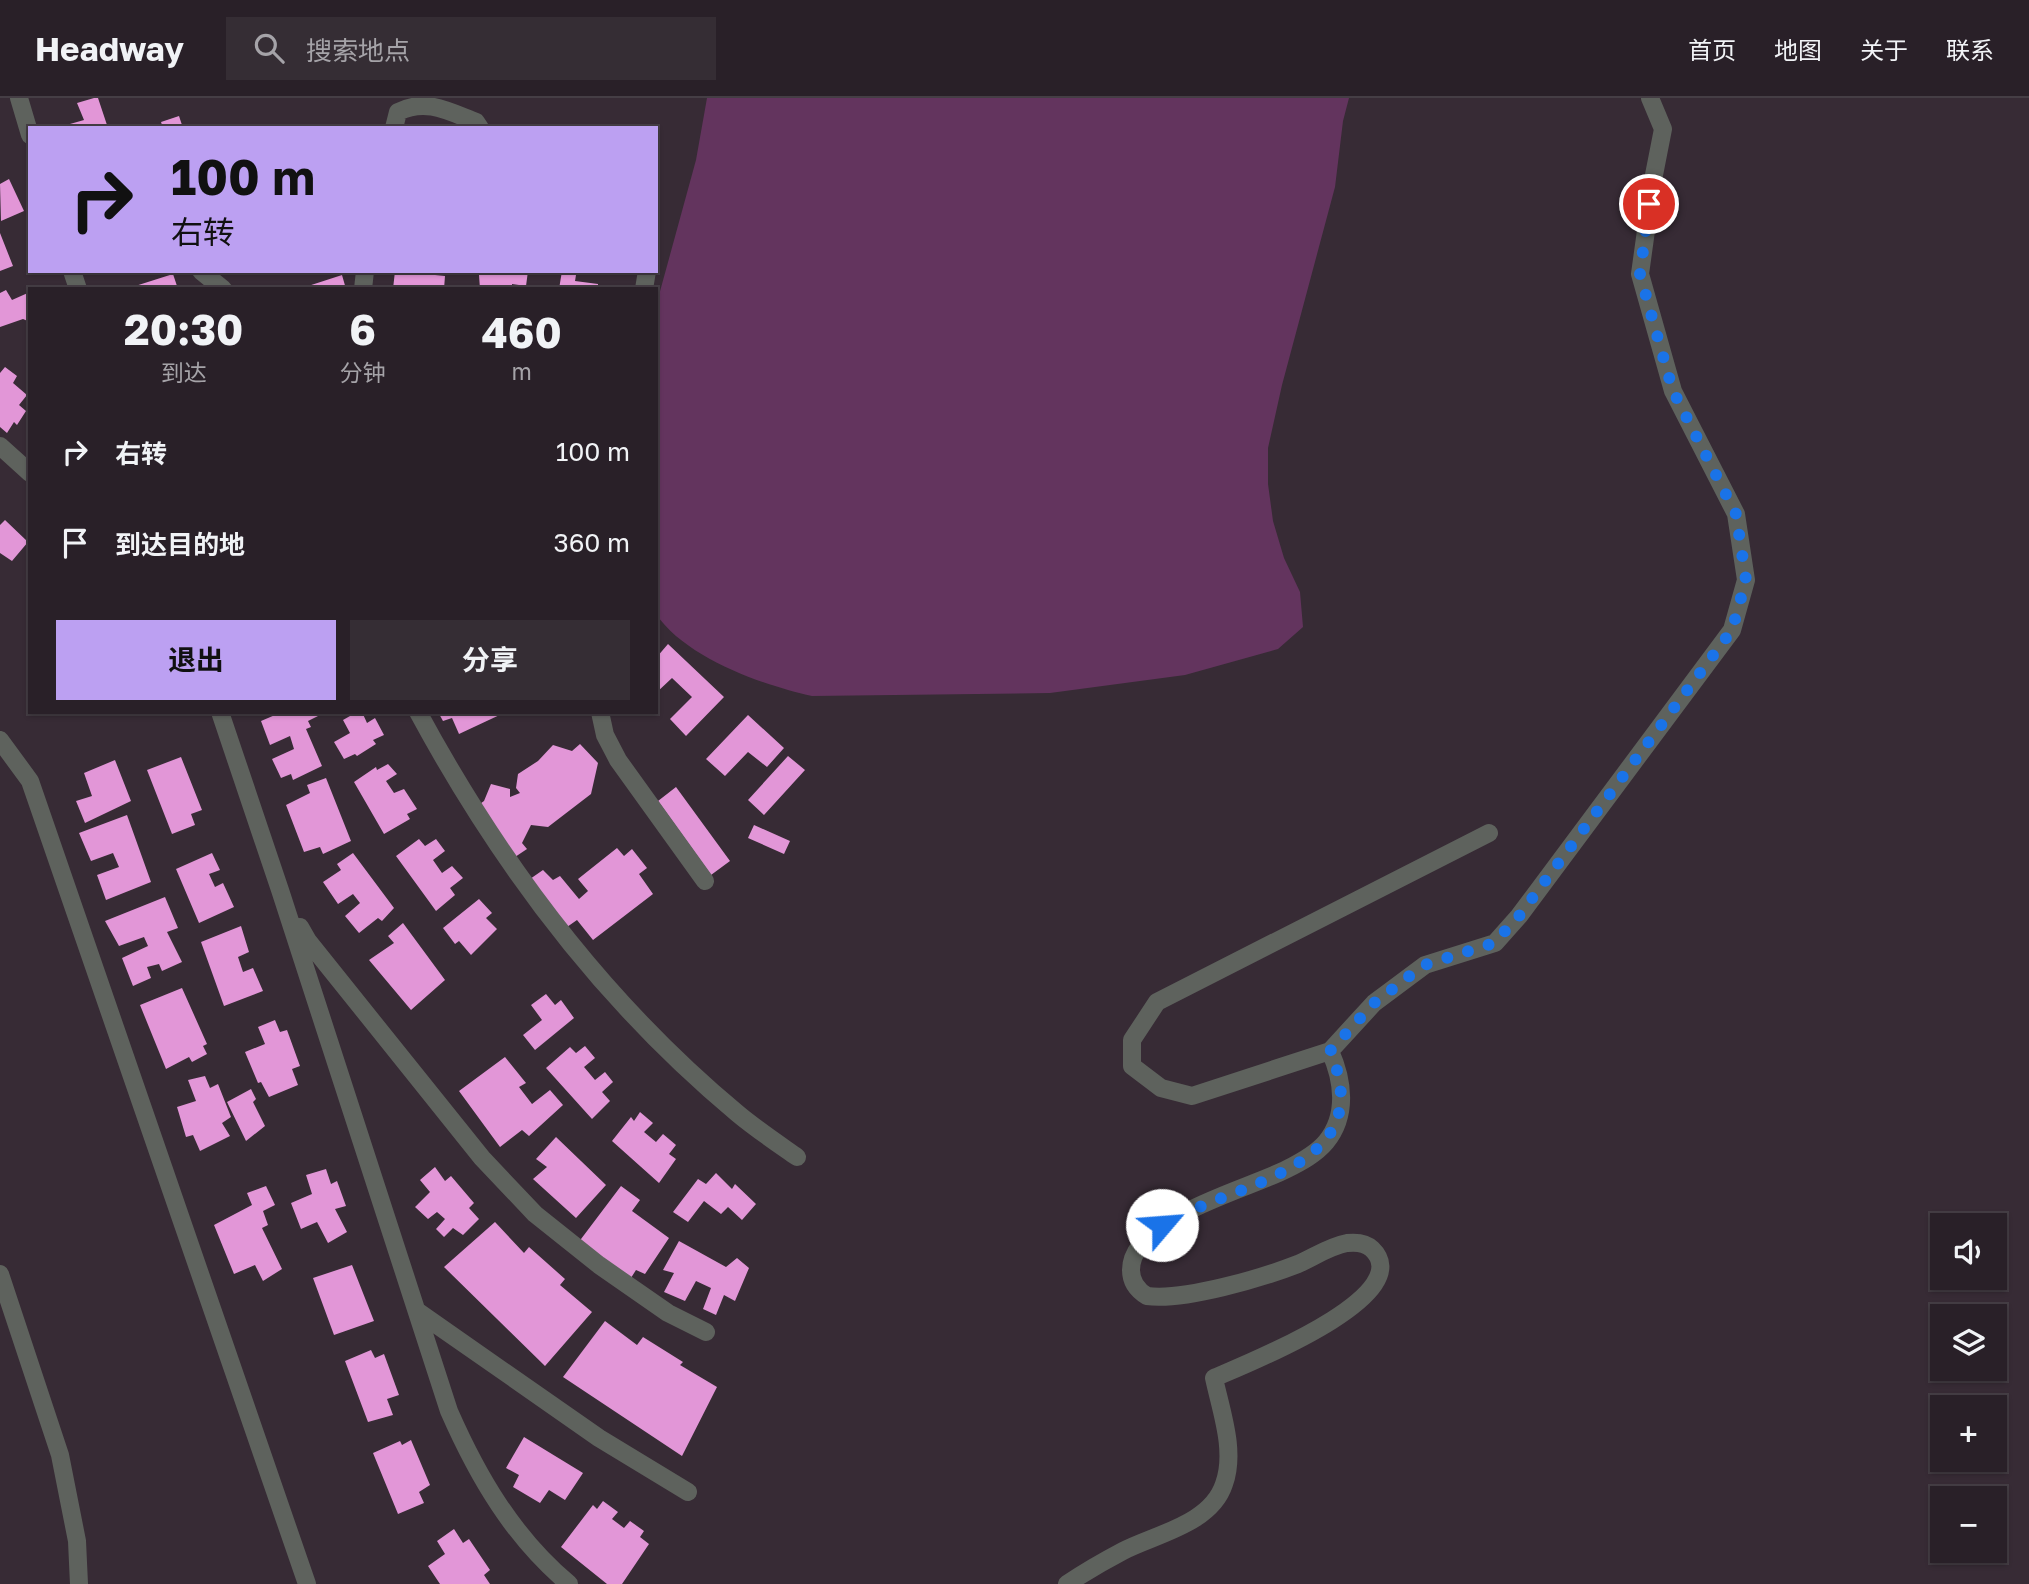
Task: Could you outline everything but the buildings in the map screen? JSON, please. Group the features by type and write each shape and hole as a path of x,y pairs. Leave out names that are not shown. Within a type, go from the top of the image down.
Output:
{"street":[{"path":"19,98 28,128"},
{"path":"1489,833 1157,1002 1132,1040 1132,1066 1161,1088 1192,1096 1330,1051 1374,1003 1424,965 1494,943 1519,916 1732,630 1746,580 1736,514 1673,391 1640,274 1663,129 1650,98"},
{"path":"394,126 398,112 424,103 475,122 478,126"},
{"path":"203,273 221,287"},
{"path":"0,446 28,471"},
{"path":"221,714 281,890 449,1411 471,1459 496,1503 524,1539 569,1584"},
{"path":"419,714 455,780 511,866 608,988 662,1045 728,1106 797,1157"},
{"path":"600,714 605,735 618,760 705,881"},
{"path":"0,740 30,781 307,1584"},
{"path":"281,890 308,941 482,1158 535,1214 599,1265 668,1313 706,1332"},
{"path":"1067,1584 1121,1552 1191,1521 1207,1509 1220,1493 1227,1471 1228,1456 1214,1378 1326,1324 1358,1303 1374,1286 1379,1271 1377,1256 1369,1246 1356,1243 1336,1246 1298,1264 1262,1276 1179,1294 1147,1296 1137,1289 1132,1276 1132,1263 1137,1250 1162,1225 1186,1212 1288,1169 1326,1142 1337,1123 1342,1094 1340,1073 1330,1051"},
{"path":"0,1274 60,1455 77,1541 79,1584"},
{"path":"417,1311 599,1438 688,1492"}],"shaded area":[{"path":"707,98 1349,98 1343,121 1335,187 1282,385 1268,448 1268,484 1273,521 1284,558 1300,592 1303,627 1278,649 1185,675 1050,693 812,696 749,677 686,644 658,616 658,299 696,160"}],"route":[{"path":"1162,1225 1186,1212 1288,1169 1326,1142 1337,1123 1342,1094 1340,1073 1330,1051 1374,1003 1424,965 1494,943 1519,916 1732,630 1746,580 1736,514 1673,391 1653,321 1640,274 1649,204"}]}
